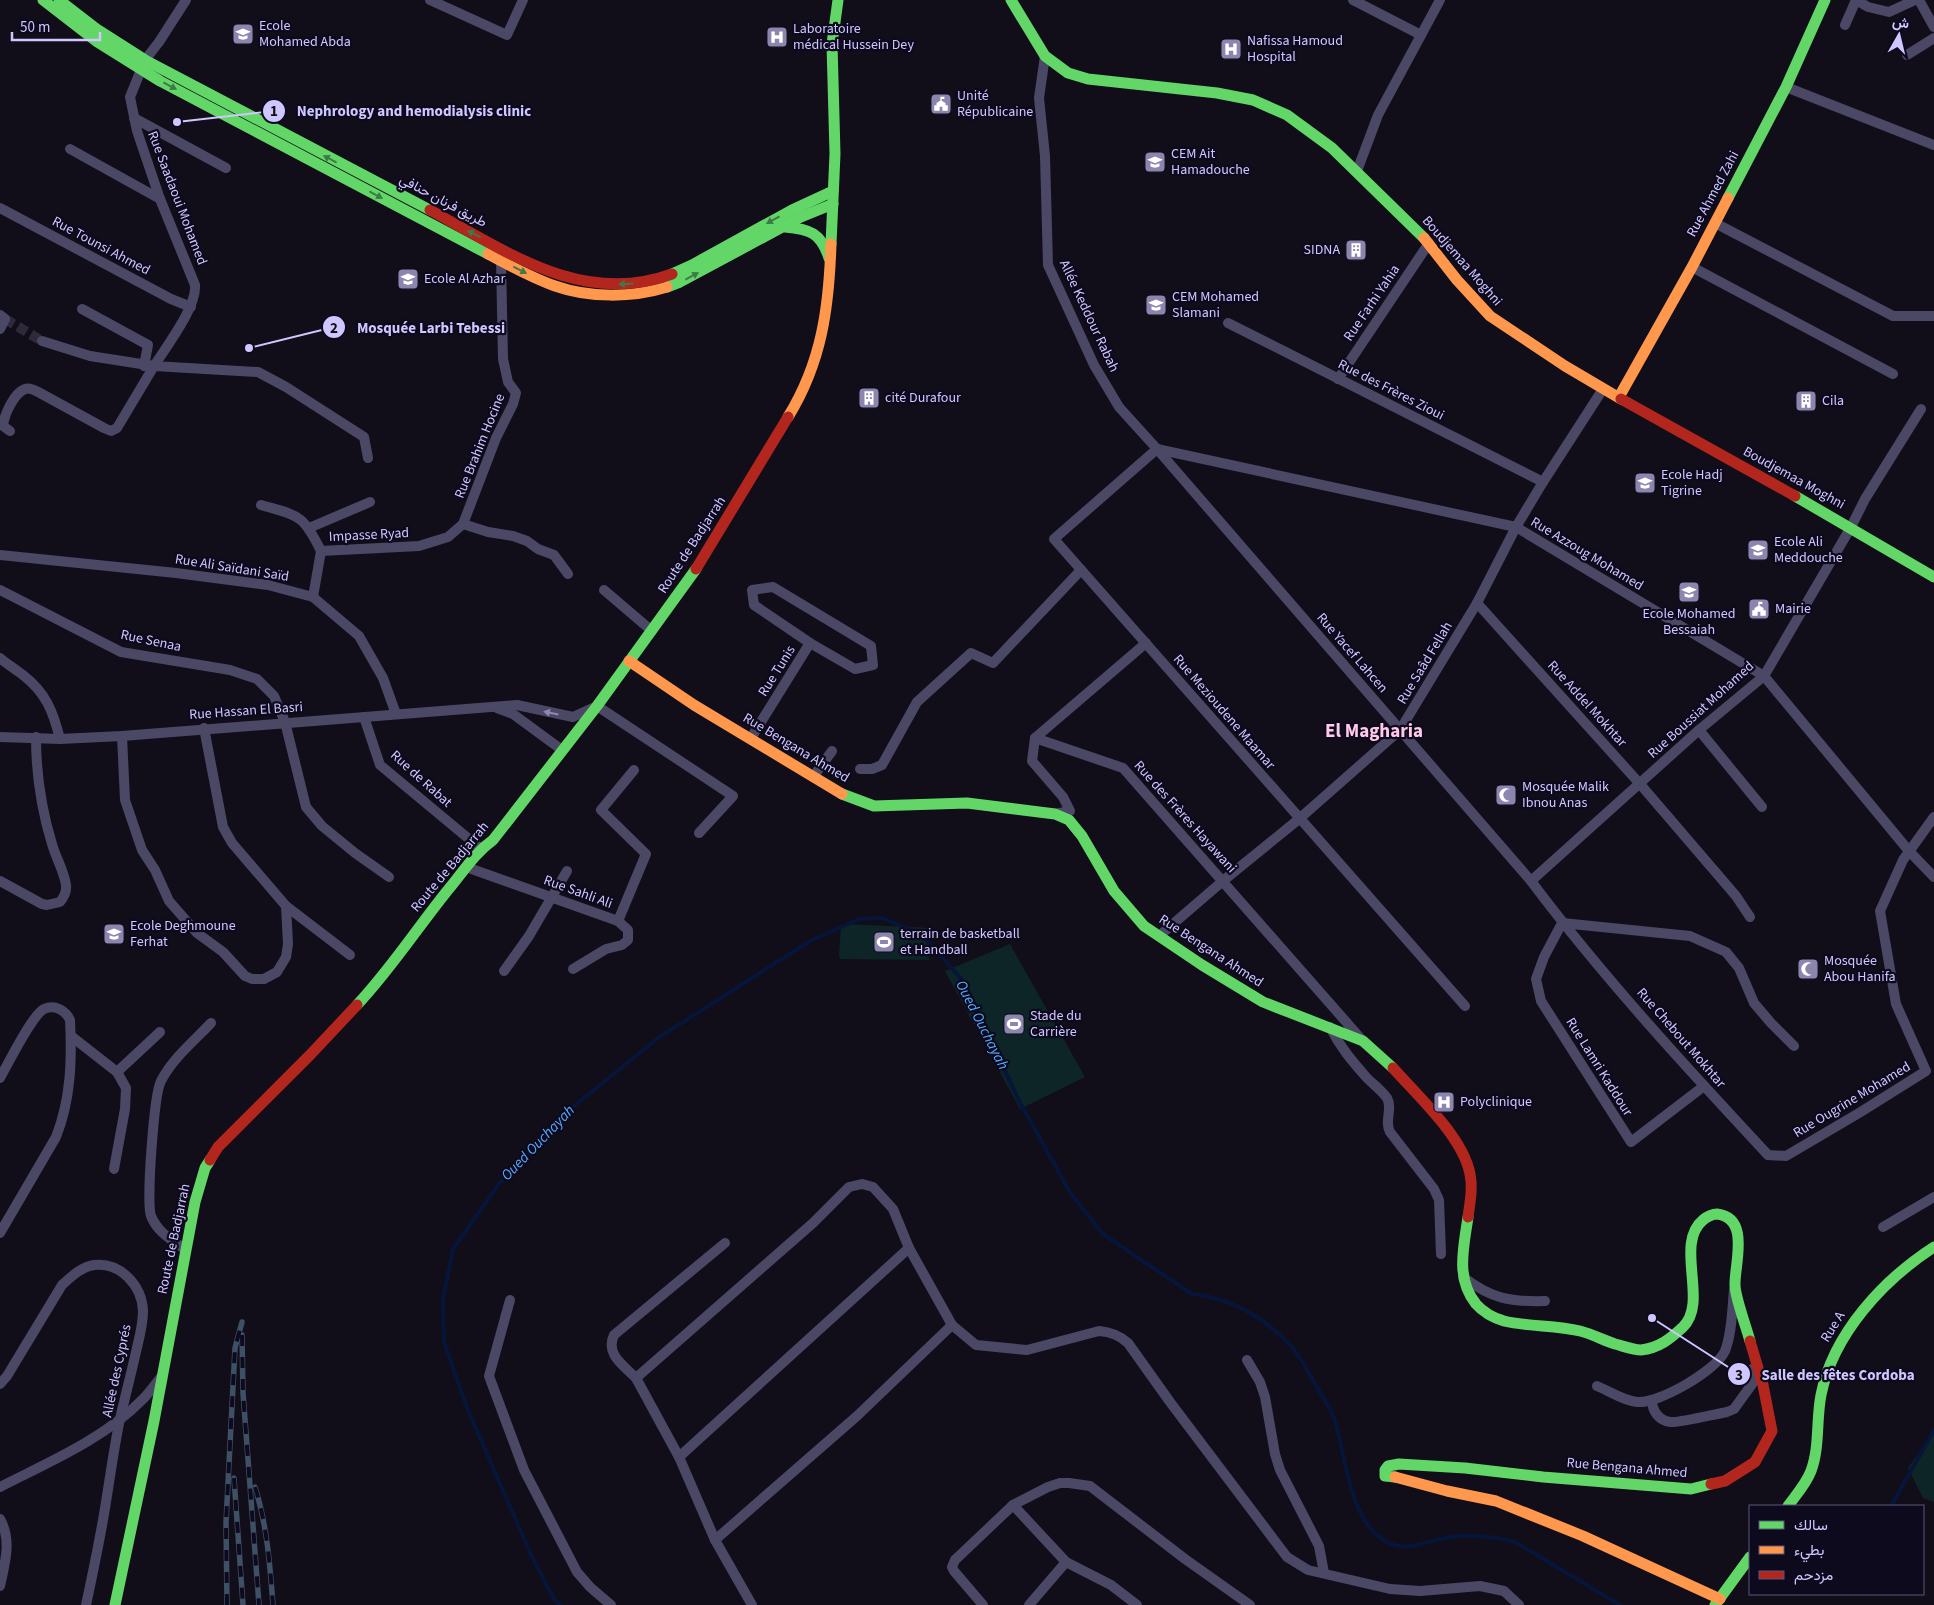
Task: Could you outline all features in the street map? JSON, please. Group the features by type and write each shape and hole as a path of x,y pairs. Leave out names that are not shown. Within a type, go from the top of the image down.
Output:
{"main road":[{"name":"طريق فرنان حنافي","path":"43,0 78,28 142,65 500,261 557,287 599,295 634,294 654,291 680,282 782,227 816,210 833,204"},
{"name":"طريق فرنان حنافي","path":"59,0 142,65 540,268 574,280 611,285 634,284 657,279 681,270 803,204 833,191"},
{"name":"Route de Badjarrah","path":"115,1605 186,1250 205,1168 218,1147 310,1055 380,980 431,910 481,849 493,840 597,706 709,549 801,396 822,337 831,269 835,154 832,44 838,0"},
{"name":"Boudjemaa Moghni","path":"1011,0 1044,56 1068,72 1088,79 1217,93 1253,100 1287,116 1332,148 1357,171 1428,243 1457,280 1490,316 1603,389 1851,527 1934,577"},
{"name":"Rue Ahmed Zahi","path":"1619,397 1692,267 1786,87 1825,0"},
{"path":"803,204 834,172"},
{"path":"782,227 802,228 818,235 826,247 831,269"},
{"name":"Rue Bengana Ahmed","path":"629,662 694,705 847,797 874,806 993,804 1055,814 1069,820 1082,836 1114,891 1144,926 1202,965 1263,1002 1363,1040 1392,1067 1440,1120 1452,1135 1463,1156 1470,1172 1472,1188 1462,1258 1462,1276 1469,1294 1484,1312 1504,1322 1580,1331 1609,1342 1639,1350 1660,1346 1685,1325 1691,1312 1693,1294 1691,1246 1694,1229 1705,1218 1716,1214 1730,1219 1738,1231 1735,1287 1763,1385 1772,1431 1756,1462 1724,1481 1691,1489 1542,1477 1465,1468 1394,1464 1385,1470 1385,1476 1401,1478 1447,1491 1496,1501 1583,1536 1717,1602"},
{"name":"Rue A","path":"1789,1505 1811,1471 1820,1397 1826,1372 1836,1350 1860,1312 1875,1296 1934,1247"},
{"path":"1717,1602 1749,1558"}],"street":[{"name":"Rue Saadaoui Mohamed","path":"186,0 142,65 130,97 134,118 160,199 195,285 196,292 190,307"},
{"path":"430,0 507,35 524,0"},
{"path":"1353,0 1421,35"},
{"path":"1357,171 1378,115 1440,0"},
{"path":"1845,25 1856,0 1868,7 1888,12 1915,0"},
{"path":"1919,0 1934,27"},
{"path":"1907,55 1934,38"},
{"name":"Allée Keddour Rabah","path":"1044,56 1039,98 1045,156 1048,265 1094,365 1119,407 1158,449"},
{"path":"1786,87 1934,145"},
{"path":"134,118 226,168"},
{"path":"70,149 160,199"},
{"name":"Rue Tounsi Ahmed","path":"0,208 171,299 190,307"},
{"path":"1715,223 1893,316 1934,316"},
{"name":"Rue Farhi Yahia","path":"1338,379 1428,243"},
{"name":"Rue Brahim Hocine","path":"463,524 496,438 513,404 516,393 508,382 504,358 500,261"},
{"path":"1692,267 1893,374"},
{"path":"10,431 3,426 5,415 10,405 24,389 40,393 111,431 117,428 149,366 190,307"},
{"path":"82,309 148,345 149,366"},
{"path":"0,315 5,319 0,329"},
{"name":"Rue des Frères Zioui","path":"1228,323 1543,482"},
{"path":"42,341 90,356 149,366 258,372 286,387 364,437 368,458"},
{"name":"Rue Saâd Fellah","path":"1159,936 1224,880 1299,820 1400,730 1477,603 1516,528 1543,482 1603,389"},
{"name":"Rue Boussiat Mohamed","path":"1531,881 1700,730 1764,676 1851,527 1865,499 1921,409"},
{"name":"Rue Azzoug Mohamed","path":"1158,449 1516,528 1764,676 1909,851 1934,877"},
{"name":"Rue Mezioudene Maamar","path":"1158,449 1054,539 1299,820 1465,1006"},
{"name":"Rue Yacef Lahcen","path":"1158,449 1531,881 1562,923"},
{"path":"310,528 370,502"},
{"name":"Impasse Ryad","path":"261,505 295,515 310,528 321,552 419,546 448,537 463,524"},
{"path":"463,524 488,532 513,536 527,542 538,549 554,555 568,574"},
{"path":"312,597 321,552"},
{"name":"Rue Ali Saïdani Saïd","path":"0,555 268,585 312,597 359,636 384,678 396,714"},
{"path":"860,769 872,769 882,765 917,702 971,653 993,663 1081,570"},
{"path":"773,587 871,646 873,665 855,670 810,643 754,605 752,590 773,587"},
{"name":"Rue Senaa","path":"0,590 121,652 230,670 256,679 274,696 285,722 306,807 322,826 389,877"},
{"path":"604,590 652,631"},
{"name":"Rue Addel Mokhtar","path":"1477,603 1640,784 1736,896 1750,917"},
{"name":"Rue Tunis","path":"751,738 810,643"},
{"path":"1055,814 1070,811 1063,797 1032,761 1036,738 1146,644"},
{"path":"0,658 34,685 45,698 53,712 60,739"},
{"name":"Rue Hassan El Basri","path":"0,737 60,739 122,736 204,728 517,705 573,717 597,706"},
{"path":"597,706 733,796 699,833"},
{"name":"Rue Hassan El Basri","path":"494,707 513,714 562,750"},
{"name":"Rue de Rabat","path":"364,716 380,766 481,849"},
{"path":"204,728 223,827 238,852 286,906 350,955"},
{"path":"1700,730 1762,807"},
{"path":"122,736 126,800 142,850 155,870 169,901 197,933 223,952 245,976 252,979 264,979 277,972 286,958 288,944 286,906"},
{"path":"0,881 47,905 60,902 66,895 66,885 54,853 42,807 36,770 36,737"},
{"name":"Rue des Frères Hayawani","path":"1036,738 1124,768 1224,880 1331,1006 1363,1040"},
{"path":"813,777 832,752"},
{"name":"Rue Sahli Ali","path":"466,867 618,921 646,854 601,810 634,770"},
{"name":"Rue Ougrine Mohamed","path":"1786,1156 1930,1069 1896,1004 1880,911 1903,860 1934,817"},
{"path":"504,971 530,936 567,871"},
{"path":"573,969 606,949 622,945 628,940 628,930 618,921"},
{"path":"1562,923 1690,936 1726,952 1740,968 1754,1003 1794,1046"},
{"name":"Rue Chebout Mokhtar","path":"1562,923 1704,1086 1768,1155 1786,1156"},
{"name":"Rue Lamri Kaddour","path":"1562,923 1544,957 1536,979 1541,1000 1631,1142 1704,1086"},
{"path":"0,1078 35,1018 44,1009 61,1009 67,1014 70,1020 71,1036 67,1100 61,1125 56,1137 0,1233"},
{"path":"186,1250 160,1232 150,1212 155,1112 158,1086 165,1073 210,1023"},
{"path":"1330,1026 1348,1058 1386,1098 1389,1109 1387,1126 1390,1132 1439,1200 1441,1254"},
{"path":"117,1072 160,1032"},
{"path":"71,1036 117,1072 126,1088 125,1109 114,1169"},
{"path":"636,1378 813,1224 849,1187 862,1184 873,1187 893,1210 909,1248 952,1325 976,1345 1026,1350 1099,1331 1110,1332 1128,1343 1287,1557 1308,1570 1390,1589 1420,1591 1480,1586 1504,1591 1520,1605"},
{"path":"1883,1227 1934,1197"},
{"path":"725,1243 614,1335 611,1344 612,1354 636,1378 679,1457 715,1540 752,1605"},
{"path":"679,1457 909,1248"},
{"name":"Allée des Cyprés","path":"0,1384 7,1376 62,1285 73,1275 94,1265 110,1267 129,1278 135,1284 142,1301 143,1314 140,1336 120,1420 103,1521 86,1605"},
{"path":"1462,1276 1477,1288 1506,1299 1517,1302 1545,1301"},
{"path":"1597,1386 1632,1401 1652,1400 1676,1390 1717,1364 1728,1342 1735,1287"},
{"path":"510,1300 489,1376 524,1470 577,1572 590,1587 612,1605"},
{"path":"715,1540 857,1416 952,1325"},
{"path":"1652,1400 1654,1412 1659,1417 1671,1422 1727,1412 1734,1408 1755,1380 1743,1334"},
{"path":"1247,1360 1260,1382 1265,1397 1274,1454 1280,1470 1319,1546 1324,1574"},
{"path":"0,1487 92,1439 120,1420 143,1399 162,1376"},
{"path":"983,1605 954,1571 953,1563 978,1536 1013,1505 1060,1483 1090,1486 1185,1559 1250,1605"},
{"path":"1013,1505 1066,1562 1111,1585 1138,1605"},
{"path":"0,1519 6,1533 7,1543 0,1586"},
{"path":"1029,1605 1066,1562"}],"green space":[{"name":"terrain de basketball et Handball","path":"845,924 930,928 929,960 840,959 841,926"},
{"name":"Stade du Carrière","path":"1010,944 1085,1077 1020,1109 945,971"},
{"path":"1934,1431 1934,1502 1923,1498 1908,1468"}],"waterway":[{"name":"Oued Ouchayah","path":"560,1605 554,1599 532,1557 467,1408 444,1342 443,1299 453,1249 499,1184 563,1115 658,1038 810,941 859,919 882,918 921,934 964,982 1018,1099 1071,1194 1103,1234 1192,1294 1220,1299 1258,1318 1270,1326 1295,1350 1335,1421 1356,1503 1373,1531 1385,1541 1401,1546 1418,1545 1451,1537 1467,1536 1491,1537 1515,1542 1620,1605"},
{"path":"1892,1505 1934,1430"}],"tunnel":[{"path":"5,319 42,341"}],"railway":[{"path":"227,1605 226,1522 235,1348 242,1322"},
{"path":"242,1335 243,1393 259,1605"},
{"path":"234,1478 243,1605"},
{"path":"255,1487 265,1530 273,1605"}],"traffic: fast":[{"path":"43,0 96,41 160,81 488,254"},
{"path":"59,0 98,30 145,60 430,210"},
{"path":"831,244 835,154 832,44 838,0"},
{"path":"1011,0 1045,56 1068,73 1088,79 1217,93 1253,100 1287,115 1332,148 1424,238"},
{"path":"1728,198 1786,87 1825,0"},
{"path":"672,274 792,210 833,191"},
{"path":"667,287 680,282 801,217 833,204"},
{"path":"785,227 801,229 813,234 822,243 829,258"},
{"path":"1795,496 1934,577"},
{"path":"357,1005 382,976 471,861 493,840 597,706 696,569"},
{"path":"842,794 874,806 967,803 1055,814 1069,820 1082,836 1114,891 1144,926 1202,965 1263,1002 1363,1041 1393,1068"},
{"path":"115,1605 154,1421 195,1202 205,1168 210,1160"},
{"path":"1468,1217 1463,1250 1463,1273 1469,1294 1482,1310 1504,1321 1580,1331 1631,1349 1641,1350 1659,1345 1683,1327 1690,1316 1693,1303 1691,1243 1695,1230 1703,1220 1710,1216 1717,1214 1727,1217 1734,1224 1737,1233 1738,1255 1735,1286 1750,1341"},
{"path":"1789,1505 1804,1485 1814,1462 1821,1395 1827,1372 1837,1351 1863,1310 1879,1292 1915,1260 1934,1247"},
{"path":"1395,1477 1385,1476 1385,1470 1388,1466 1399,1464 1465,1468 1543,1477 1691,1489 1711,1484"},
{"path":"1715,1605 1749,1558"}],"traffic: slow":[{"path":"1619,397 1692,267 1728,198"},
{"path":"1424,238 1457,280 1490,316 1565,366 1621,399"},
{"path":"788,417 809,376 822,334 828,290 831,244"},
{"path":"488,254 546,283 582,293 625,295 667,287"},
{"path":"629,661 694,705 842,794"},
{"path":"1395,1477 1447,1491 1496,1501 1583,1536 1720,1599"}],"traffic: jam":[{"path":"430,210 516,257 546,270 576,279 607,284 639,282 672,274"},
{"path":"1621,399 1795,496"},
{"path":"696,569 788,417"},
{"path":"210,1160 218,1147 357,1005"},
{"path":"1393,1068 1427,1104 1459,1146 1470,1174 1471,1195 1468,1217"},
{"path":"1711,1484 1725,1481 1755,1462 1772,1431 1763,1385 1750,1341"}],"place":[{"name":"Ecole Mohamed Abda","path":"243,34"},
{"name":"Laboratoire médical Hussein Dey","path":"777,37"},
{"name":"Nafissa Hamoud Hospital","path":"1231,49"},
{"name":"Unité Républicaine","path":"941,104"},
{"name":"Nephrology and hemodialysis clinic","path":"177,122"},
{"name":"CEM Ait Hamadouche","path":"1155,162"},
{"name":"SIDNA","path":"1356,250"},
{"name":"Ecole Al Azhar","path":"408,279"},
{"name":"CEM Mohamed Slamani","path":"1156,305"},
{"name":"Mosquée Larbi Tebessi","path":"249,348"},
{"name":"cité Durafour","path":"869,398"},
{"name":"Cila","path":"1806,401"},
{"name":"Ecole Hadj Tigrine","path":"1645,483"},
{"name":"Ecole Ali Meddouche","path":"1758,550"},
{"name":"Ecole Mohamed Bessaiah","path":"1689,592"},
{"name":"Mairie","path":"1759,609"},
{"name":"Mosquée Malik Ibnou Anas","path":"1506,795"},
{"name":"Ecole Deghmoune Ferhat","path":"114,934"},
{"name":"terrain de basketball et Handball","path":"884,942"},
{"name":"Mosquée Abou Hanifa","path":"1808,969"},
{"name":"Stade du Carrière","path":"1014,1024"},
{"name":"Polyclinique","path":"1444,1102"},
{"name":"Salle des fêtes Cordoba","path":"1652,1318"}],"district":[{"name":"El Magharia","path":"1374,731"}]}
